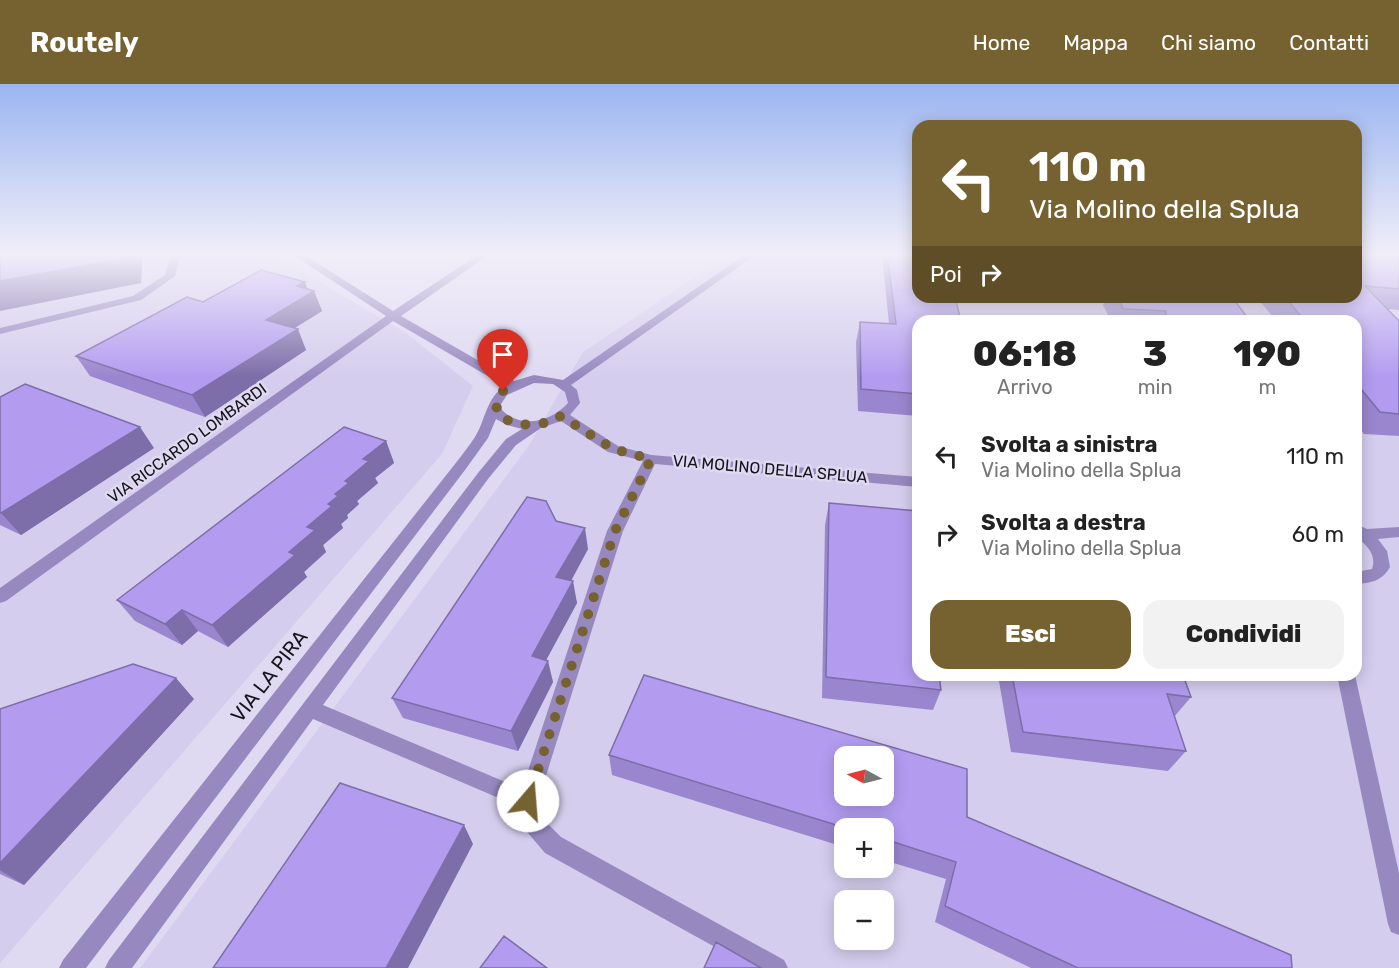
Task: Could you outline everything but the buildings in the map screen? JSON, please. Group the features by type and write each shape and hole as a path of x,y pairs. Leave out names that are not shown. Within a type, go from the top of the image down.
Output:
{"street":[{"path":"0,331 141,295"},
{"path":"361,295 512,385"},
{"name":"VIA RICCARDO LOMBARDI","path":"0,597 424,295"},
{"path":"565,384 693,295"},
{"path":"117,968 511,442 537,424 561,416 574,403 571,390 565,384 534,379 512,385 497,398 495,406 498,413 513,423 537,424"},
{"name":"VIA LA PIRA","path":"71,968 460,467 481,438 495,406"},
{"name":"VIA MOLINO DELLA SPLUA","path":"561,416 613,449 651,459 912,481"},
{"path":"651,459 615,531 528,801 535,826 553,845 776,968"},
{"path":"1362,532 1399,532"},
{"path":"1362,533 1384,556 1386,565 1381,573 1372,578 1362,578"},
{"path":"1347,681 1399,924"},
{"path":"311,710 528,801"}],"shaded area":[{"path":"0,295 342,295 406,333 473,386 442,454 0,963"},
{"path":"668,295 912,295 912,303 1362,303 1362,295 1399,295 1399,968 140,968 528,447 583,352"}],"route":[{"path":"503,391 497,398 495,406 504,419 524,425 550,422 561,416 613,449 651,459 615,531 528,801"}]}
